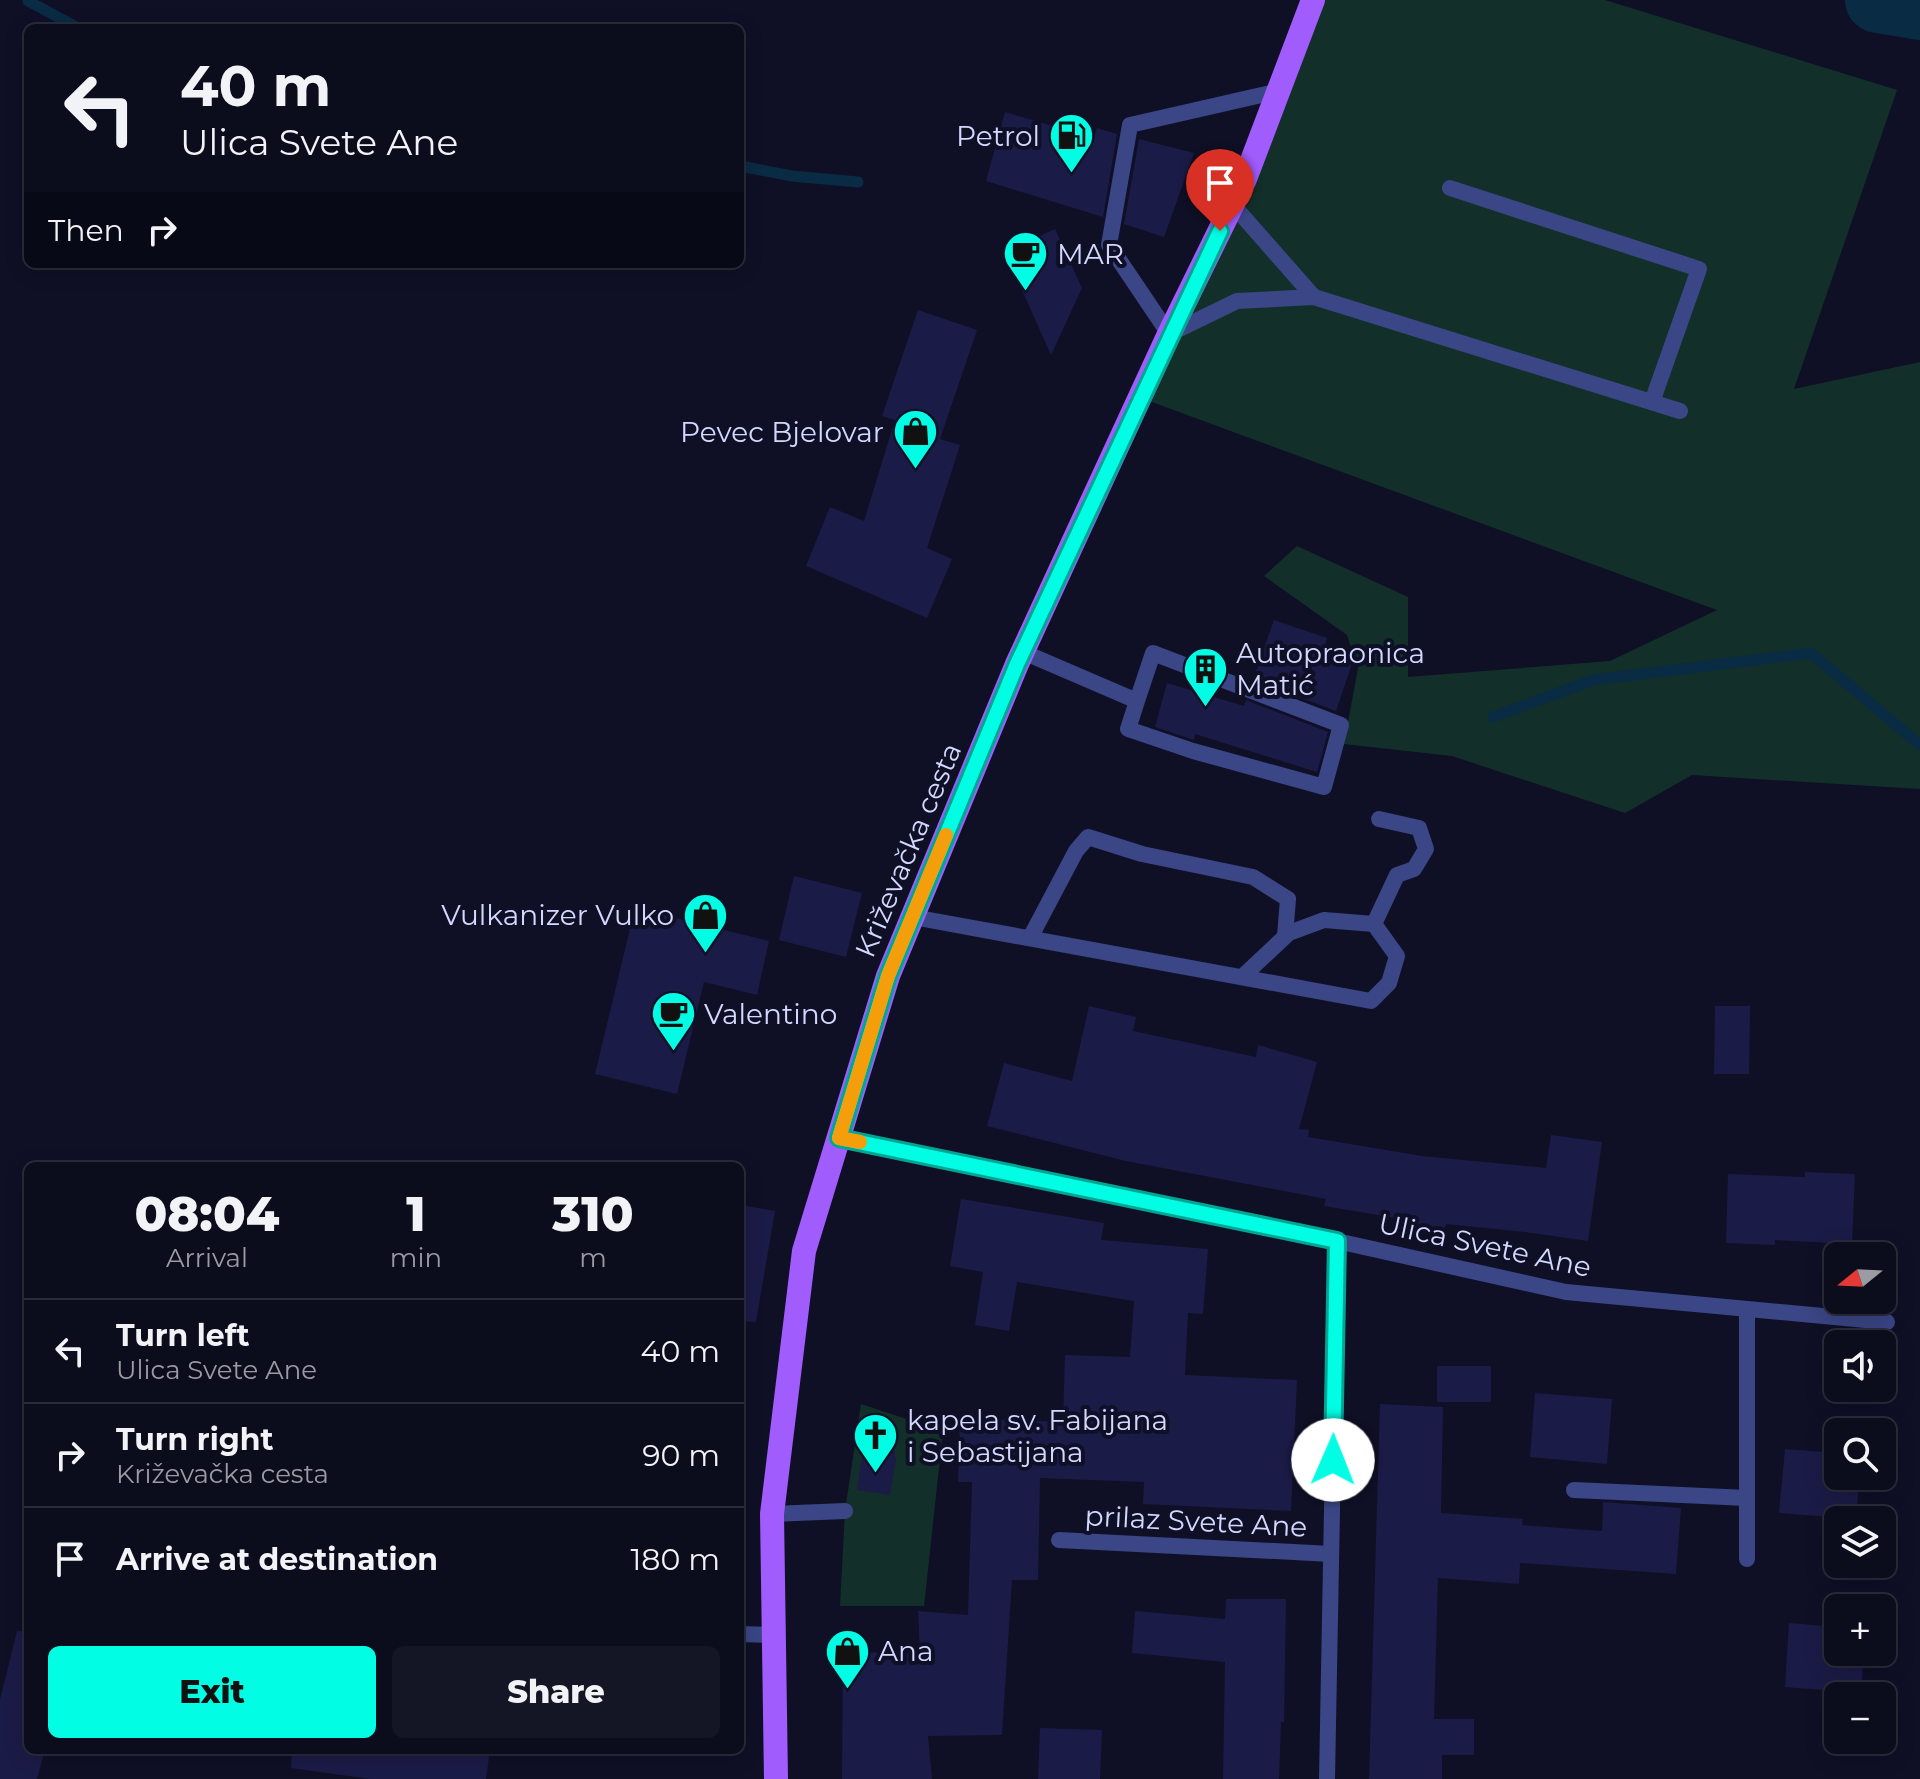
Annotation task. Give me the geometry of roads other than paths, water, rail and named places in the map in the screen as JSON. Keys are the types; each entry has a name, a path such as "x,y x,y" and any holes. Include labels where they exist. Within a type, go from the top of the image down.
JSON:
{"main road":[{"name":"Križevačka cesta","path":"776,1779 772,1514 804,1251 888,976 1023,652 1169,334 1233,205 1313,0"}],"street":[{"path":"1279,91 1130,125 1109,245 1169,334 1237,301 1314,297 1680,411"},
{"path":"1450,188 1699,269 1652,402"},
{"path":"1233,205 1314,297"},
{"path":"1023,652 1137,701"},
{"path":"1153,653 1341,725 1324,787 1128,729 1137,701 1153,653"},
{"path":"1374,924 1397,875 1414,869 1426,849 1419,828 1379,819"},
{"path":"1030,938 1076,851 1088,837 1142,854 1253,877 1288,899 1285,936"},
{"path":"913,917 1371,1001 1389,983 1397,956 1374,924 1324,920 1285,936 1242,977"},
{"name":"Ulica Svete Ane","path":"839,1138 1337,1241 1566,1292 1887,1322"},
{"name":"prilaz Svete Ane","path":"1327,1779 1337,1241"},
{"path":"1747,1309 1747,1559"},
{"path":"1574,1490 1747,1498"},
{"path":"772,1514 845,1511"},
{"name":"prilaz Svete Ane","path":"1059,1540 1331,1554"},
{"path":"744,1634 773,1635"}],"waterway":[{"path":"1878,0 1920,7"},
{"path":"28,1 71,24"},
{"path":"744,167 792,176 858,182"},
{"path":"1493,717 1593,680 1811,653 1920,745"}],"place":[{"name":"Petrol","path":"1071,175"},
{"name":"MAR","path":"1026,293"},
{"name":"Pevec Bjelovar","path":"915,471"},
{"name":"Autopraonica Matić","path":"1205,708"},
{"name":"Vulkanizer Vulko","path":"705,954"},
{"name":"Valentino","path":"673,1053"},
{"name":"kapela sv. Fabijana i Sebastijana","path":"876,1475"},
{"name":"Ana","path":"847,1690"}]}
